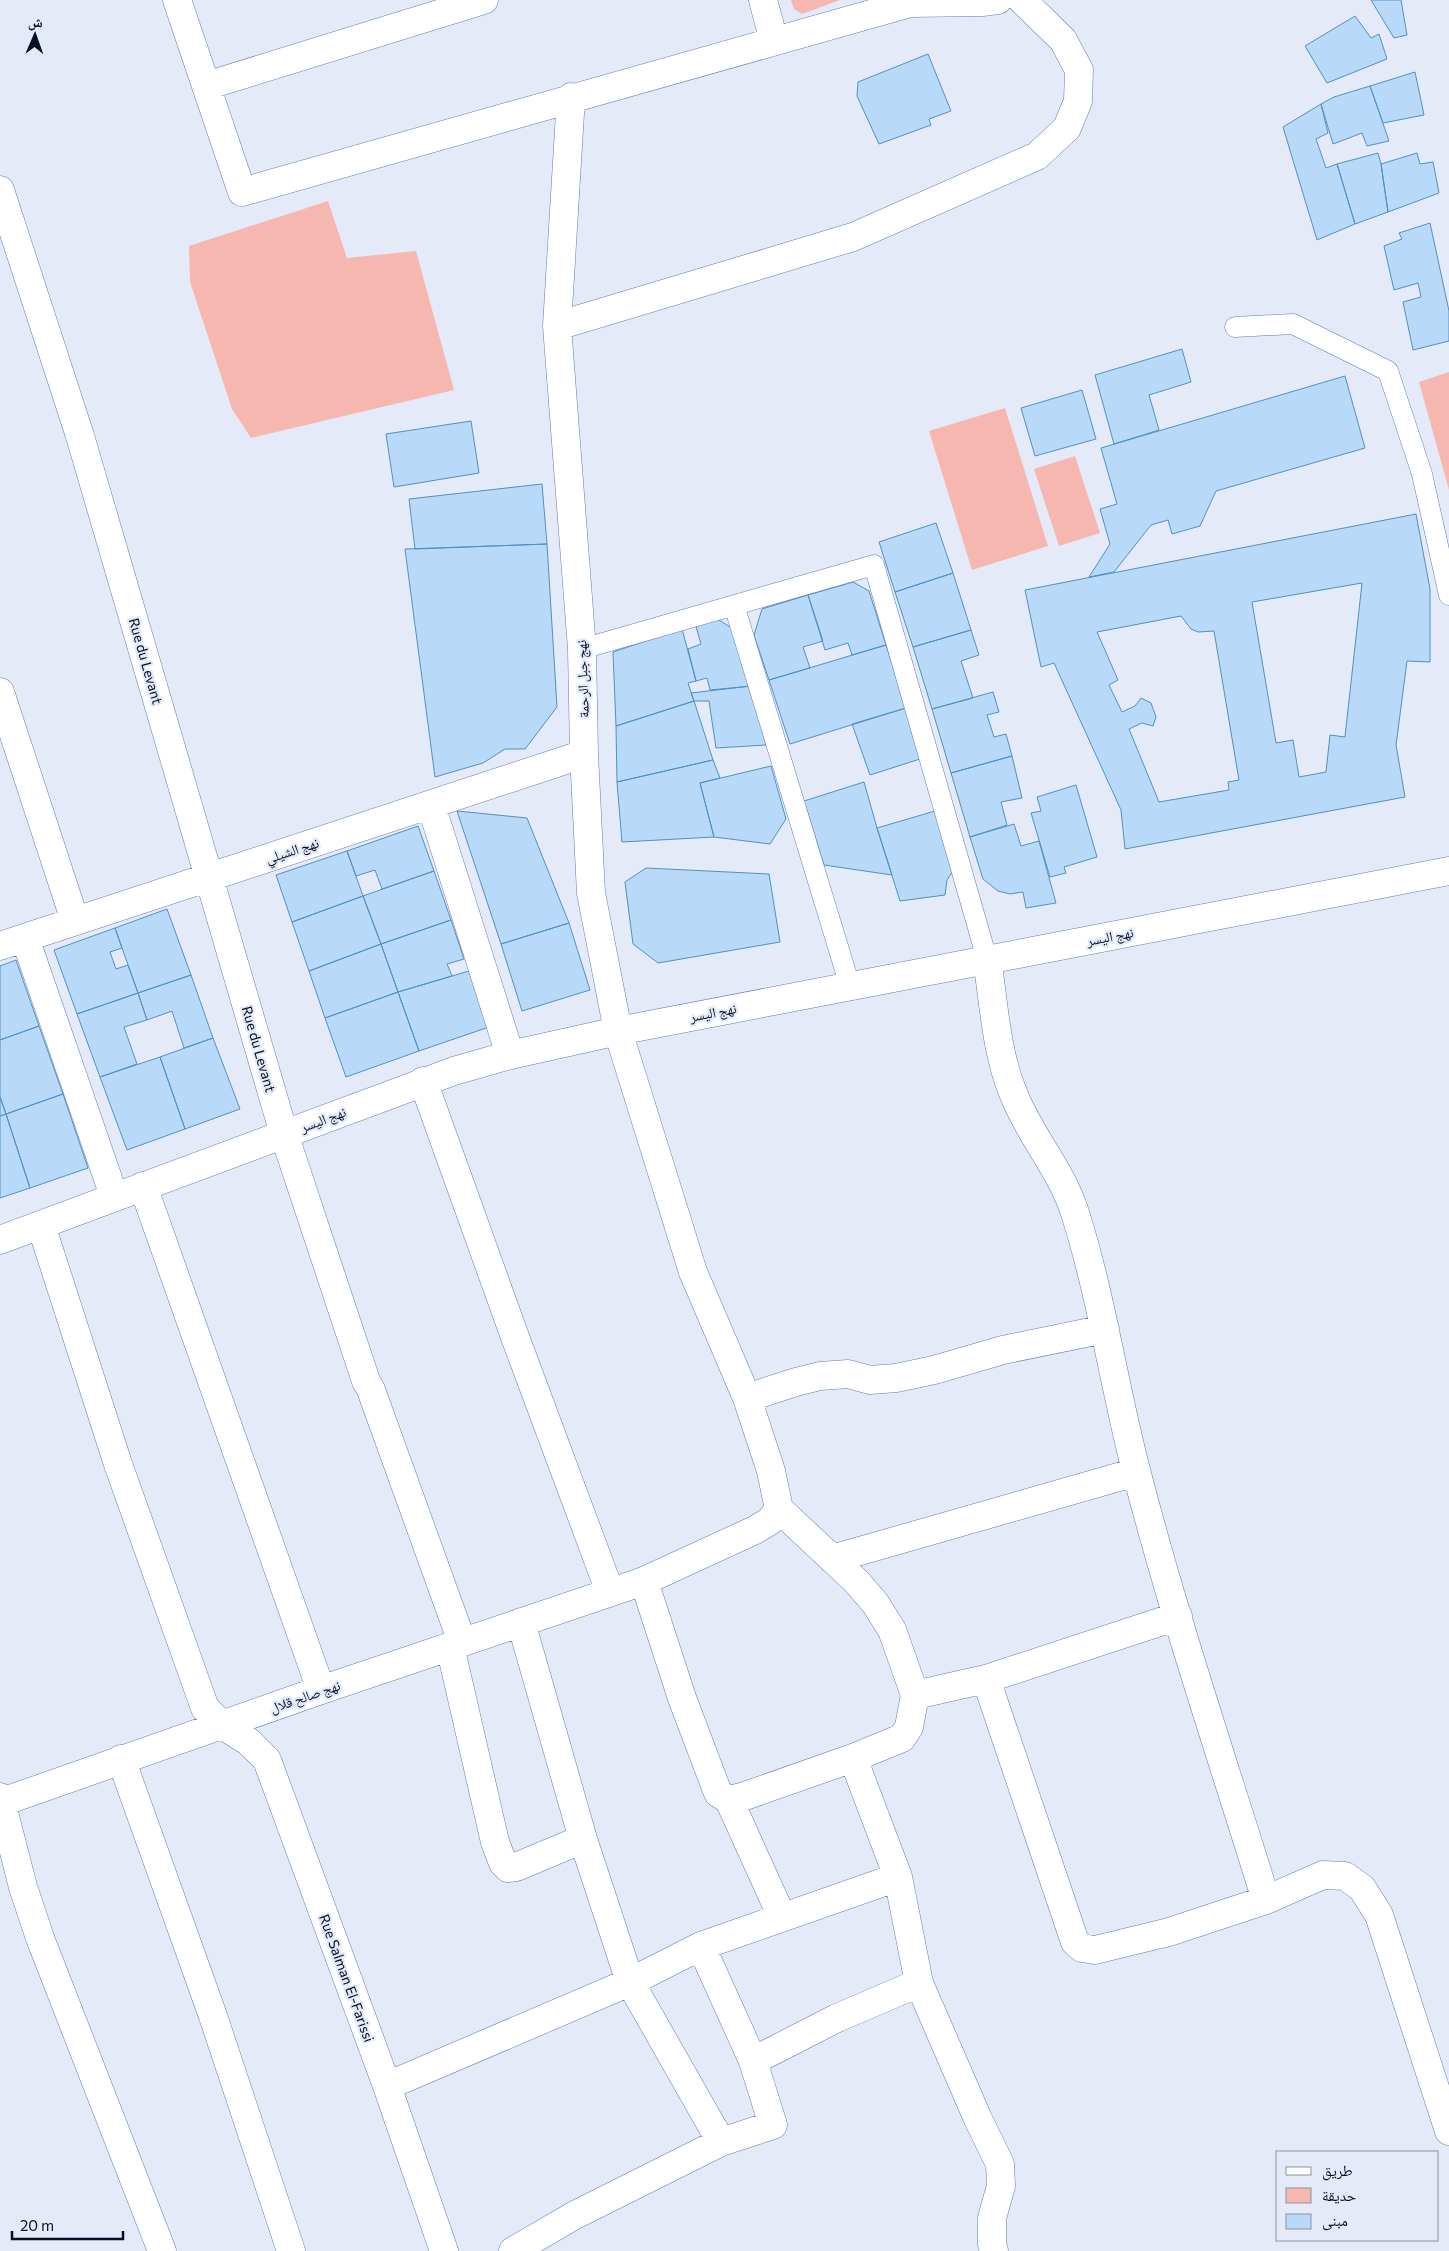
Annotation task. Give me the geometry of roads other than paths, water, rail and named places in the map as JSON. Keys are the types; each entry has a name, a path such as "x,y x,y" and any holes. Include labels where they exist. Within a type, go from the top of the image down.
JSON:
{"street":[{"path":"177,0 242,192 909,2 982,2 998,0"},
{"path":"206,86 484,0"},
{"path":"763,0 774,41"},
{"path":"557,326 853,237 1037,156 1068,128 1078,101 1078,70 1063,40 1022,0"},
{"name":"نهج جبل الرحمة","path":"571,97 557,326 582,649 584,754 591,892 618,1031 693,1272 747,1398 770,1471 779,1509"},
{"name":"Rue du Levant","path":"0,190 80,436 284,1134 456,1644 495,1842 503,1863 508,1868 516,1867 583,1839"},
{"path":"0,692 75,921"},
{"name":"نهج الشيلي","path":"12,942 584,754"},
{"path":"431,805 510,1055"},
{"name":"نهج اليسر","path":"0,1240 423,1081 510,1055 618,1031 1449,872"},
{"path":"12,942 114,1196"},
{"path":"987,960 1001,1051 1014,1095 1075,1212 1105,1329 1136,1472 1178,1616 1266,1900"},
{"path":"423,1081 515,1337 610,1592"},
{"path":"143,1186 320,1690"},
{"name":"Rue Salman El-Farissi","path":"41,1225 118,1464 205,1708 222,1725 249,1742 267,1760 387,2086 444,2251"},
{"path":"747,1398 820,1376 848,1374 870,1380 896,1378 1003,1350 1105,1329"},
{"path":"832,1560 1136,1472"},
{"path":"729,1800 852,1758 902,1738 909,1727 915,1695 892,1630 875,1603 856,1581 779,1509"},
{"name":"نهج صالح قلال","path":"1,1800 644,1581 770,1522 779,1509"},
{"path":"644,1581 682,1698 718,1793 729,1800 782,1917"},
{"path":"915,1695 986,1678 1178,1616"},
{"path":"521,1622 583,1839 630,1982 721,2142"},
{"path":"986,1678 1074,1942 1082,1948 1095,1950 1169,1932 1266,1900 1323,1875 1345,1876 1362,1888 1380,1915 1449,2131"},
{"path":"852,1758 898,1877 919,1983 978,2119 1000,2164 1001,2186 992,2218 994,2251"},
{"path":"121,1760 213,2016 291,2251"},
{"path":"1,1800 23,1887 40,1938 162,2251"},
{"path":"387,2086 630,1982 701,1946 898,1877"},
{"path":"513,2251 576,2215 721,2142 773,2124 753,2061 701,1946"},
{"path":"753,2061 837,2018 919,1983"}],"lane":[{"path":"1235,328 1293,324 1388,371 1422,474 1449,595"},
{"path":"582,649 874,565 987,960"},
{"path":"734,605 850,986"}]}
